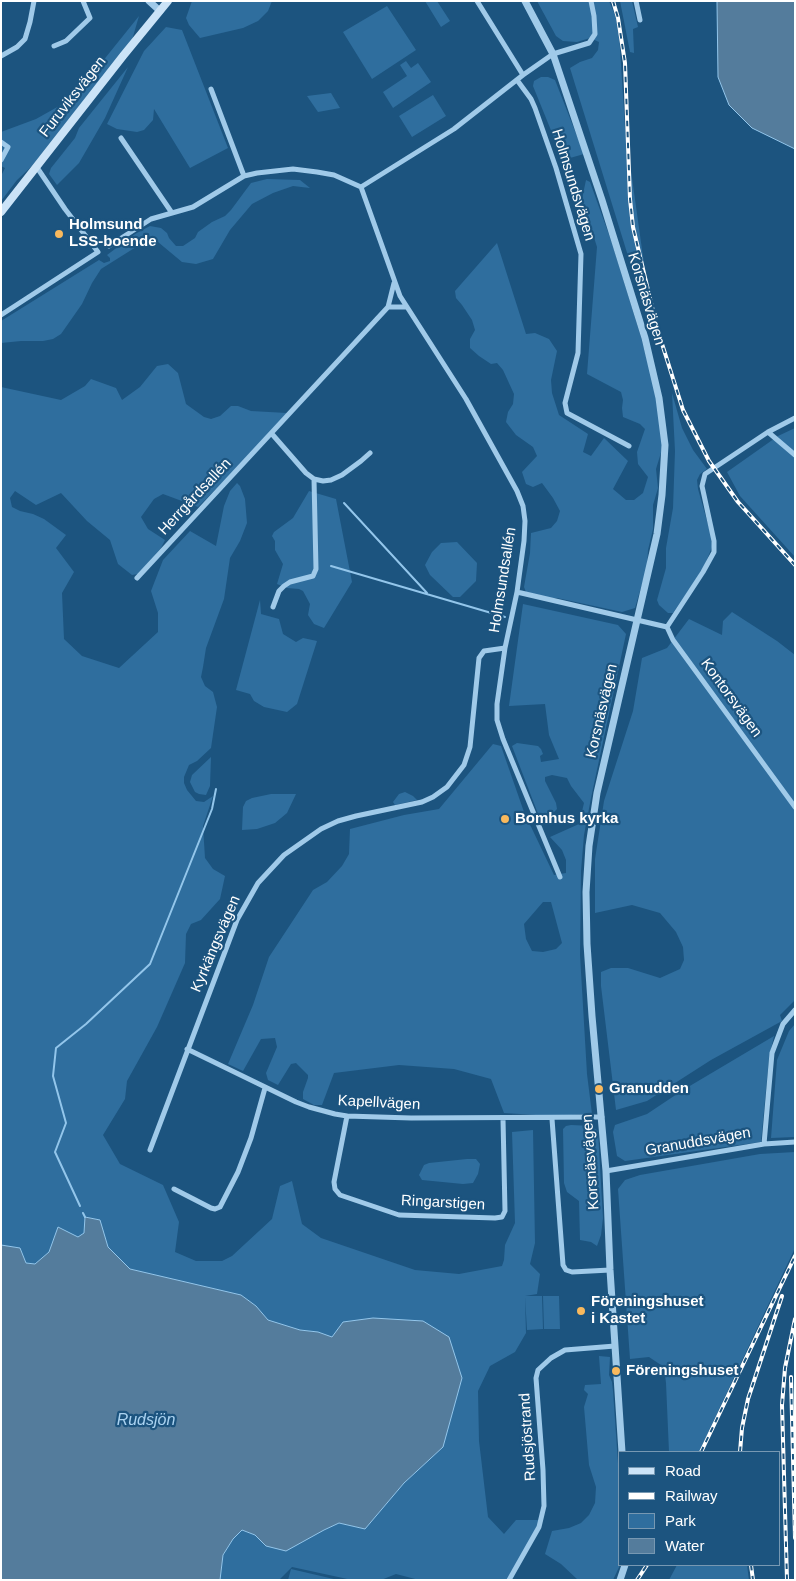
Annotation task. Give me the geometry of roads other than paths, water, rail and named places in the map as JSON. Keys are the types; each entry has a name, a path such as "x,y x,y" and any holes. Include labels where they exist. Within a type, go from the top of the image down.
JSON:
{"main road":[{"name":"Furuviksvägen","path":"1,212 117,63 168,1"}],"street":[{"path":"1,56 17,47 25,39 34,1"},
{"path":"54,46 66,41 90,18 83,1"},
{"path":"149,1 160,11"},
{"path":"477,1 523,75"},
{"name":"Korsnäsvägen","path":"525,1 553,54 602,200 645,338 659,398 664,445 662,495 651,561 597,793 592,819 586,892 587,944 594,1047 606,1170 610,1270 622,1451"},
{"path":"108,246 151,219 193,207 244,176 267,171 304,170 334,175 361,187 454,129 553,54 589,43 593,39 594,34 594,16 590,1"},
{"path":"636,1 640,20"},
{"name":"Holmsundsvägen","path":"517,80 536,108 581,254 578,353 565,403 567,413 628,446"},
{"path":"211,89 244,176"},
{"path":"122,138 172,213"},
{"path":"1,142 8,147 1,160"},
{"path":"1,315 98,252 64,209 36,166"},
{"name":"Holmsundsallén","path":"361,187 394,282 406,307 466,399 519,496 525,515 517,592 505,648 497,712 499,729 560,876"},
{"path":"394,282 388,307 406,307"},
{"name":"Herrgårdsallén","path":"137,578 388,307"},
{"path":"517,592 667,627 714,552 714,541 702,486 705,474 768,432 795,418"},
{"path":"768,432 795,455"},
{"path":"272,434 306,473 314,479 323,481 336,478 351,469 370,453"},
{"path":"274,607 279,591 284,586 290,582 313,576 316,569 314,479"},
{"name":"Kontorsvägen","path":"667,627 673,640 795,807"},
{"name":"Kyrkängsvägen","path":"150,1150 237,920 258,883 284,855 321,829 338,821 422,802 447,787 464,765 470,747 479,658 484,652 505,648"},
{"path":"764,1144 772,1053 783,1024 795,1010"},
{"name":"Kapellvägen","path":"187,1049 265,1088 309,1107 347,1116 503,1119 602,1117"},
{"path":"174,1189 212,1208 218,1209 220,1207 241,1164 251,1138 265,1088"},
{"name":"Ringarstigen","path":"347,1116 334,1186 340,1195 399,1215 495,1218 503,1216 505,1211 503,1119"},
{"path":"552,1119 563,1265 566,1270 572,1272 610,1270"},
{"name":"Granuddsvägen","path":"606,1170 764,1144 795,1142"},
{"name":"Rudsjöstrand","path":"509,1580 536,1534 544,1506 536,1378 538,1370 551,1358 565,1350 615,1346"},
{"path":"620,1580 625,1566"}],"water":[{"path":"717,1 795,1 795,149 752,128 729,105 718,77"},
{"name":"Rudsjön","path":"85,1217 100,1220 108,1247 130,1269 241,1295 256,1306 268,1320 332,1337 343,1322 373,1318 423,1321 449,1337 462,1378 443,1447 404,1483 365,1529 339,1523 286,1551 266,1546 255,1535 242,1530 233,1539 223,1555 220,1580 1,1580 1,1245 20,1248 26,1263 35,1264 49,1252 58,1227 78,1237 84,1233"}],"waterway":[{"path":"344,503 427,593"},
{"path":"331,566 505,617"},
{"path":"80,1206 55,1152 66,1123 53,1076 56,1048 86,1024 150,964 212,809 216,789"},
{"path":"83,1213 85,1217"}],"railway":[{"path":"613,1 618,18 625,63 630,199 633,227 657,328 683,410 709,461 738,502 795,565"},
{"path":"701,1451 795,1256"},
{"path":"740,1451 742,1428 748,1399 782,1296"},
{"path":"787,1580 782,1405 785,1368 795,1319"},
{"path":"791,1377 795,1538"},
{"path":"637,1580 646,1566"},
{"path":"751,1566 753,1580"}],"place":[{"name":"Holmsund LSS-boende","path":"59,234"},
{"name":"Bomhus kyrka","path":"505,819"},
{"name":"Granudden","path":"599,1089"},
{"name":"Föreningshuset i Kastet","path":"581,1311"},
{"name":"Föreningshuset","path":"616,1371"}]}
